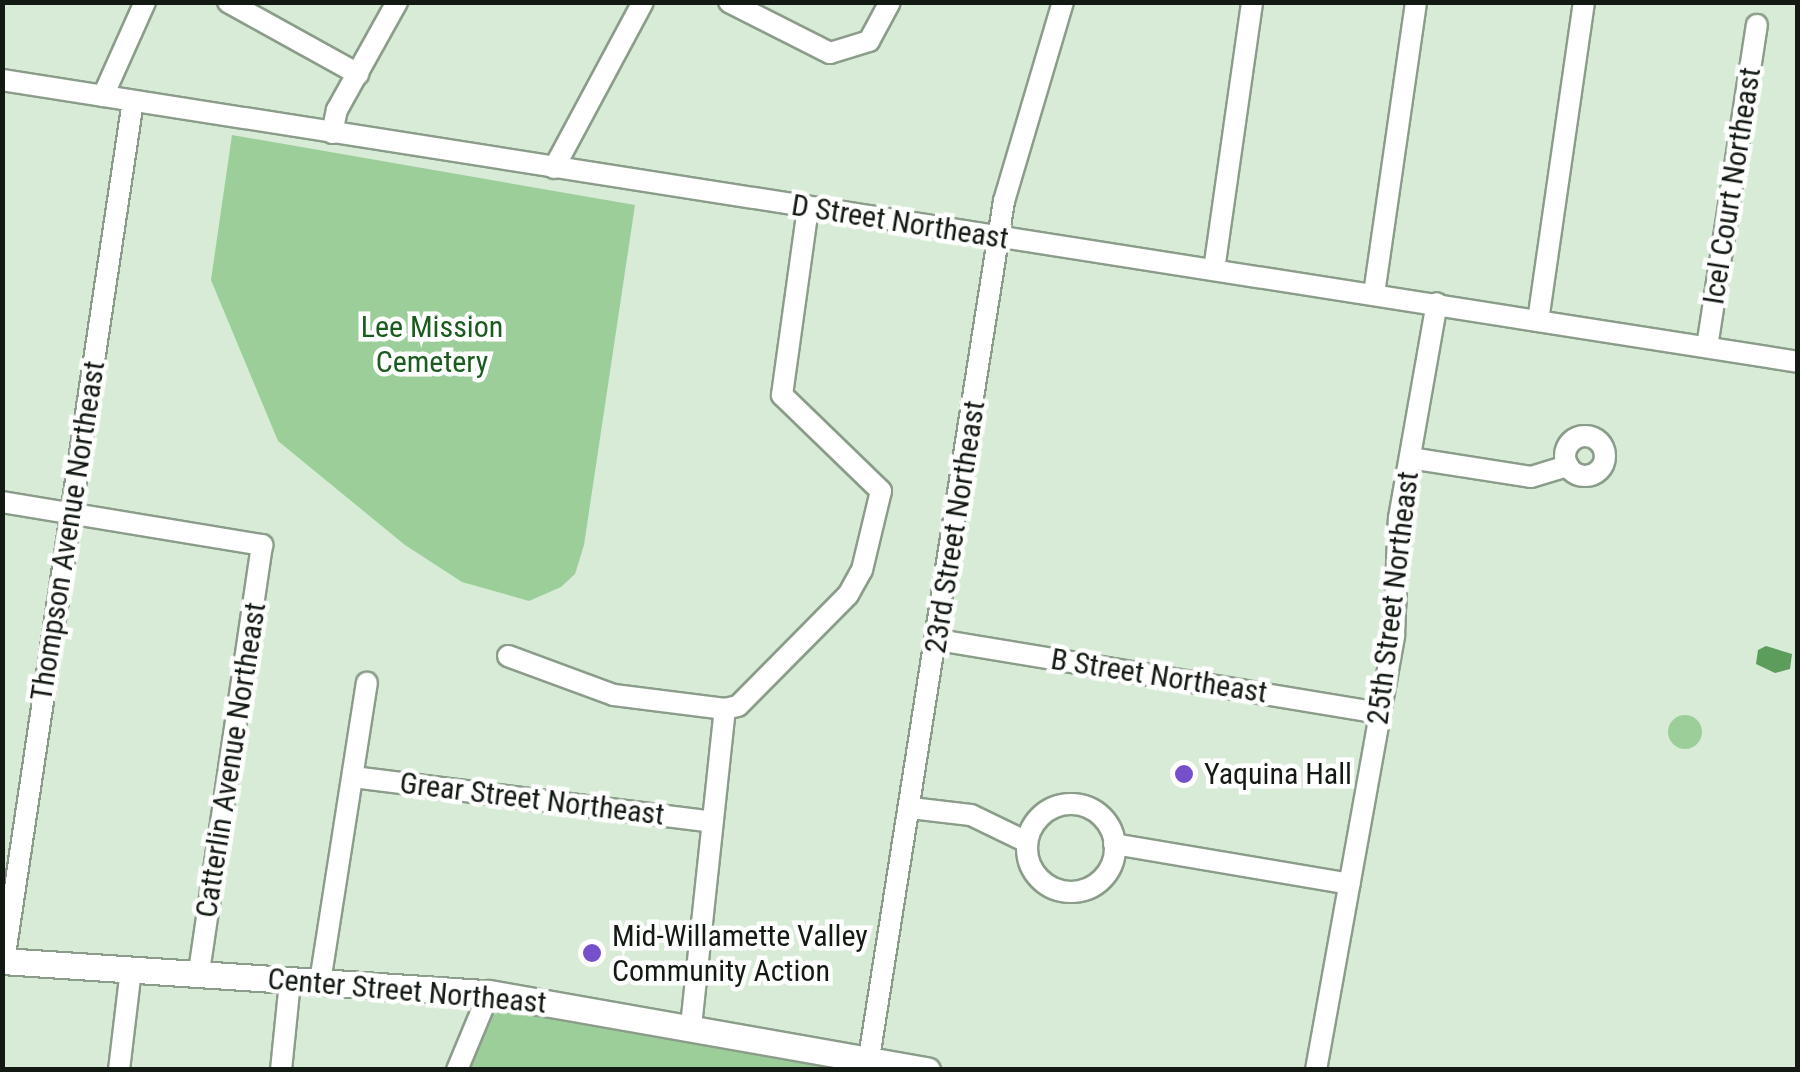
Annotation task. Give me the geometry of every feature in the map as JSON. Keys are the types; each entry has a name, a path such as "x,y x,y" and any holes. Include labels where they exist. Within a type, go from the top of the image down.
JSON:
{"main road":[{"name":"Center Street Northeast","path":"3,961 490,992 927,1070"}],"street":[{"path":"104,96 146,2"},
{"path":"228,2 358,74"},
{"path":"332,133 358,74 398,2"},
{"path":"554,168 643,2"},
{"path":"728,2 810,48 849,50 869,41 890,2"},
{"name":"23rd Street Northeast","path":"869,1058 938,640 998,238 1022,126 1063,2"},
{"path":"1214,270 1252,2"},
{"path":"1374,294 1416,2"},
{"path":"1538,321 1584,2"},
{"name":"Icel Court Northeast","path":"1707,347 1757,25"},
{"name":"D Street Northeast","path":"2,80 1798,362"},
{"name":"Thompson Avenue Northeast","path":"3,961 133,100"},
{"path":"508,656 614,695 725,709 738,706 848,594 862,570 880,498 859,465 782,395 808,208"},
{"name":"25th Street Northeast","path":"1316,1070 1381,713 1410,458 1437,304"},
{"path":"1410,458 1531,477 1568,466"},
{"path":"2,502 71,513"},
{"name":"Catterlin Avenue Northeast","path":"71,513 262,544 198,974"},
{"name":"B Street Northeast","path":"938,640 1381,713"},
{"path":"320,982 367,683"},
{"path":"691,1026 725,709"},
{"name":"Grear Street Northeast","path":"353,776 712,822"},
{"path":"911,808 971,814 1027,842 1041,880 1075,892 1108,871 1114,844 1103,818 1078,805 1040,817 1027,842"},
{"path":"1114,844 1350,884"},
{"path":"119,1070 131,970"},
{"path":"280,1070 290,981"},
{"path":"457,1070 490,992"}],"green space":[{"name":"Lee Mission Cemetery","path":"232,135 635,205 584,545 575,574 561,587 529,601 462,582 405,545 278,441 211,280"},
{"path":"1685,715 1697,720 1702,732 1697,744 1685,749 1673,744 1668,732 1673,720"},
{"path":"489,993 863,1070 457,1070"}],"shaded area":[{"path":"1766,646 1792,654 1790,669 1775,673 1756,664 1758,650"}],"place":[{"name":"Yaquina Hall","path":"1184,774"},
{"name":"Mid-Willamette Valley Community Action","path":"592,953"}]}
